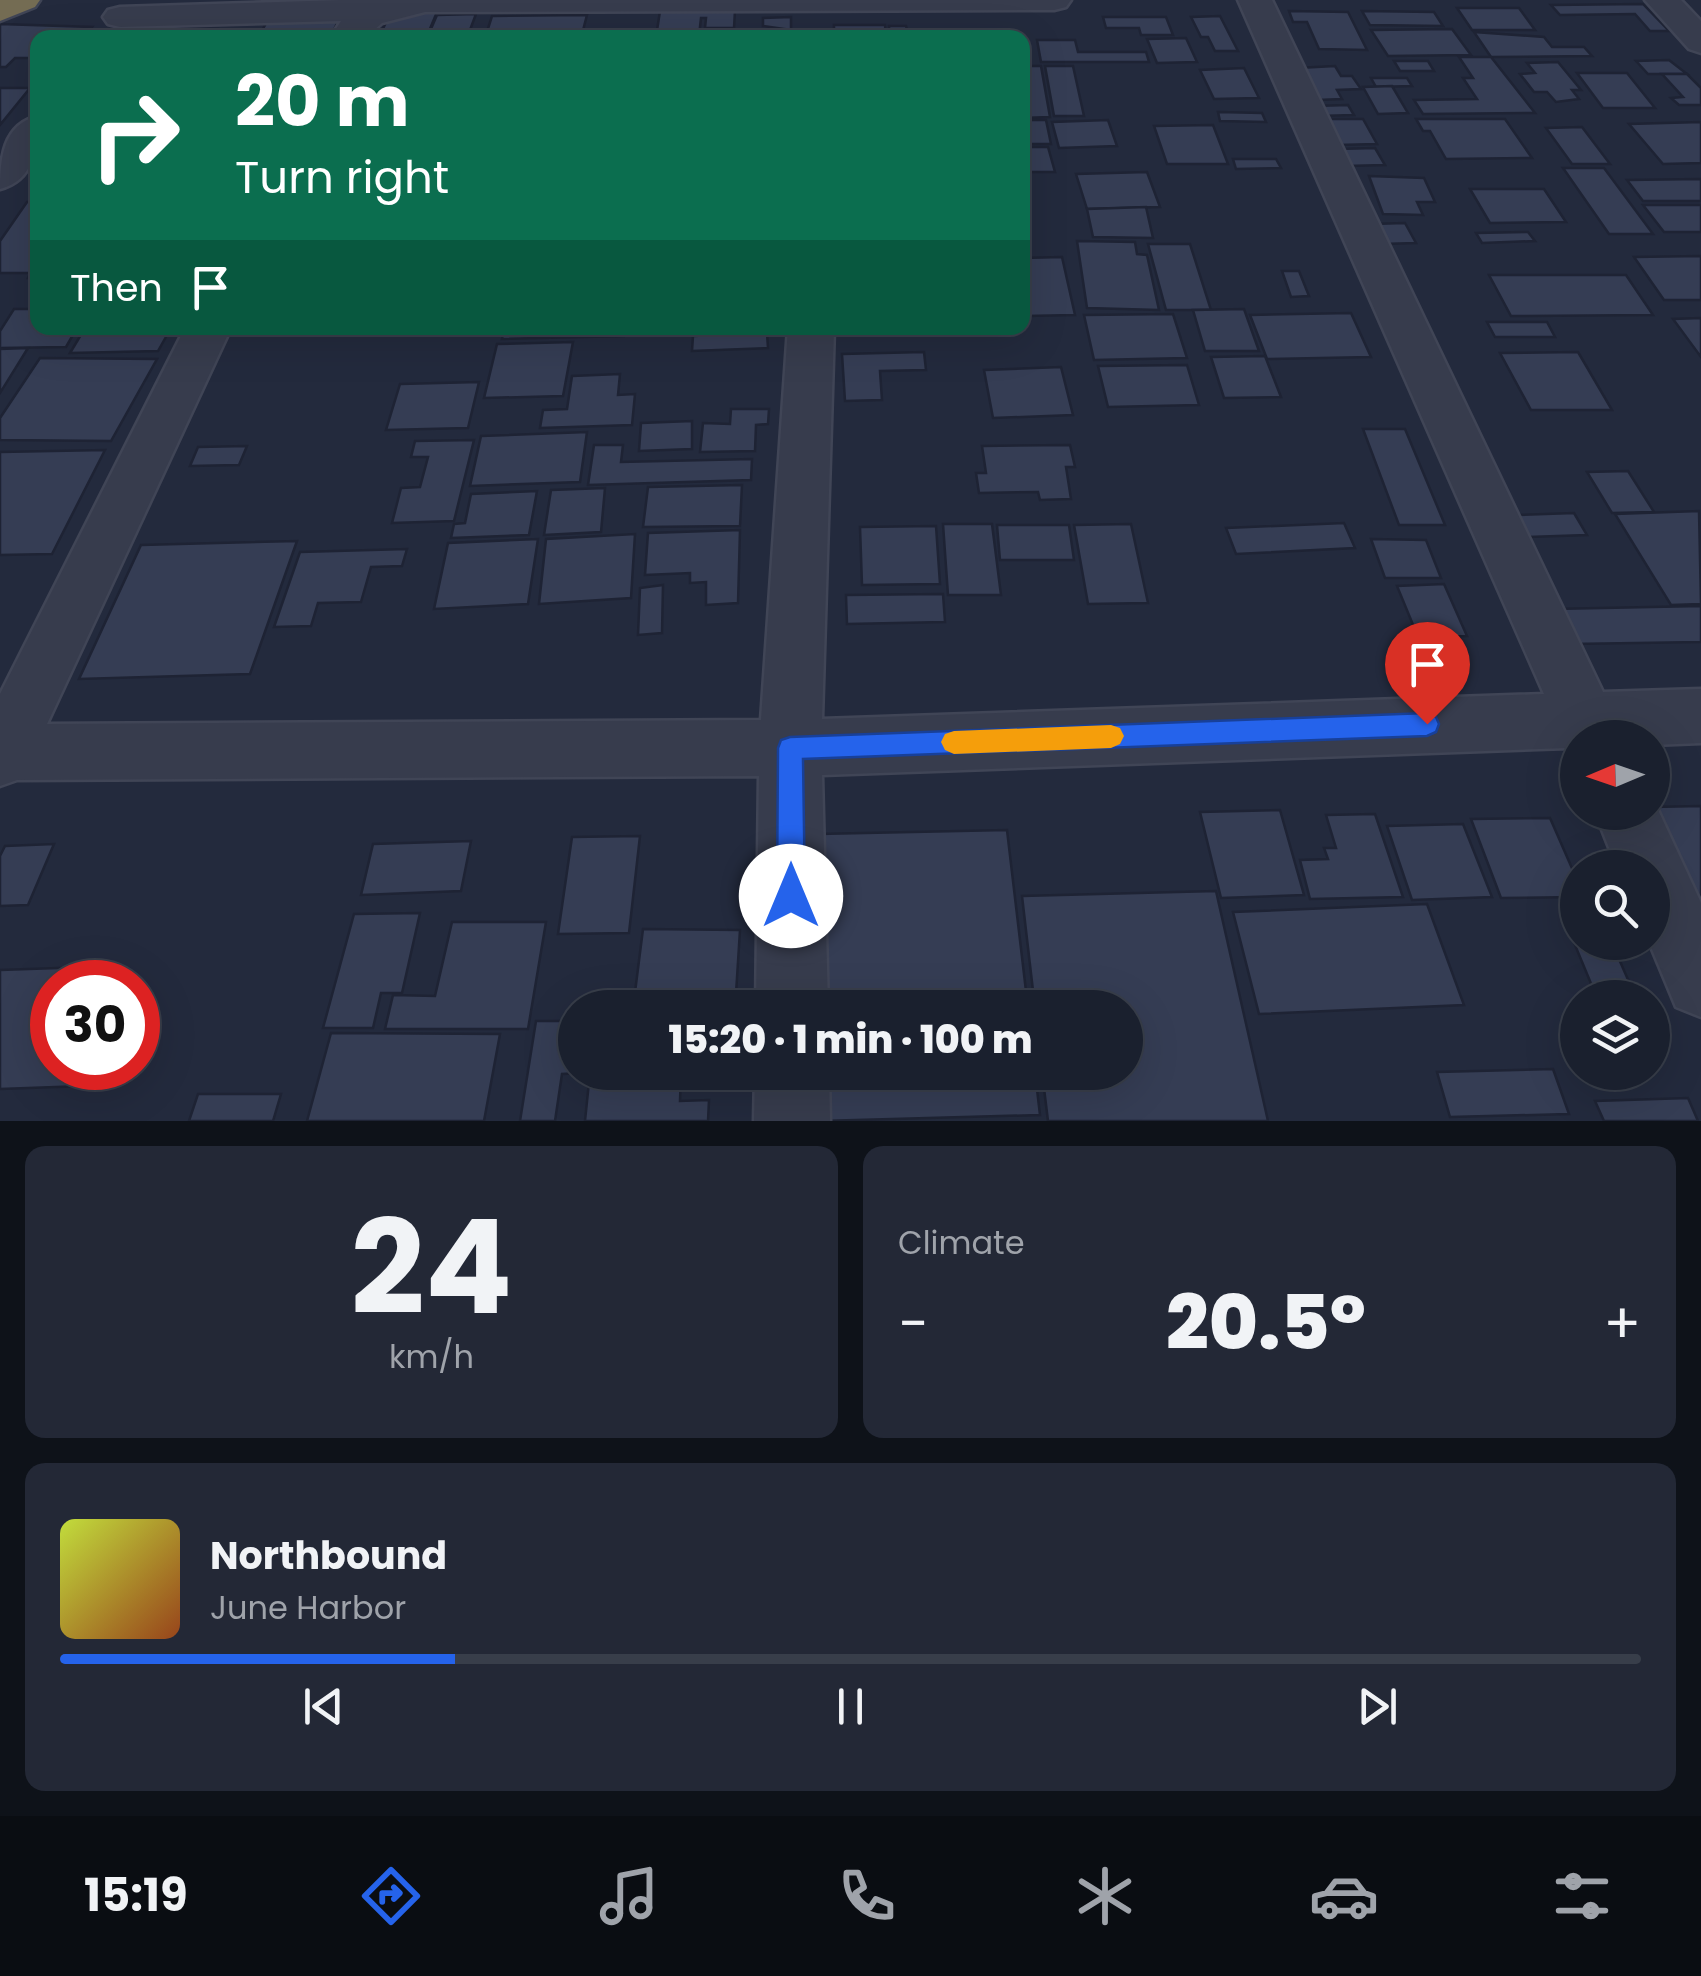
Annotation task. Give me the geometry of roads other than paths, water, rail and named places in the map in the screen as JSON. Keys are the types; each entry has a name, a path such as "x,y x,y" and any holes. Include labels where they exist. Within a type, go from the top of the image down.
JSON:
{"highway":[{"path":"0,12 23,0"}],"street":[{"path":"119,18 384,9 425,2 826,14 1054,0"},
{"path":"1254,0 1586,720"},
{"path":"1662,0 1701,42"},
{"path":"351,30 384,9"},
{"path":"0,177 30,138"},
{"path":"205,335 1,754 790,748 1560,729"},
{"path":"792,990 790,748 811,335"},
{"path":"1664,720 1701,716"},
{"path":"1670,911 1701,982"},
{"path":"792,1090 792,1121"}]}
